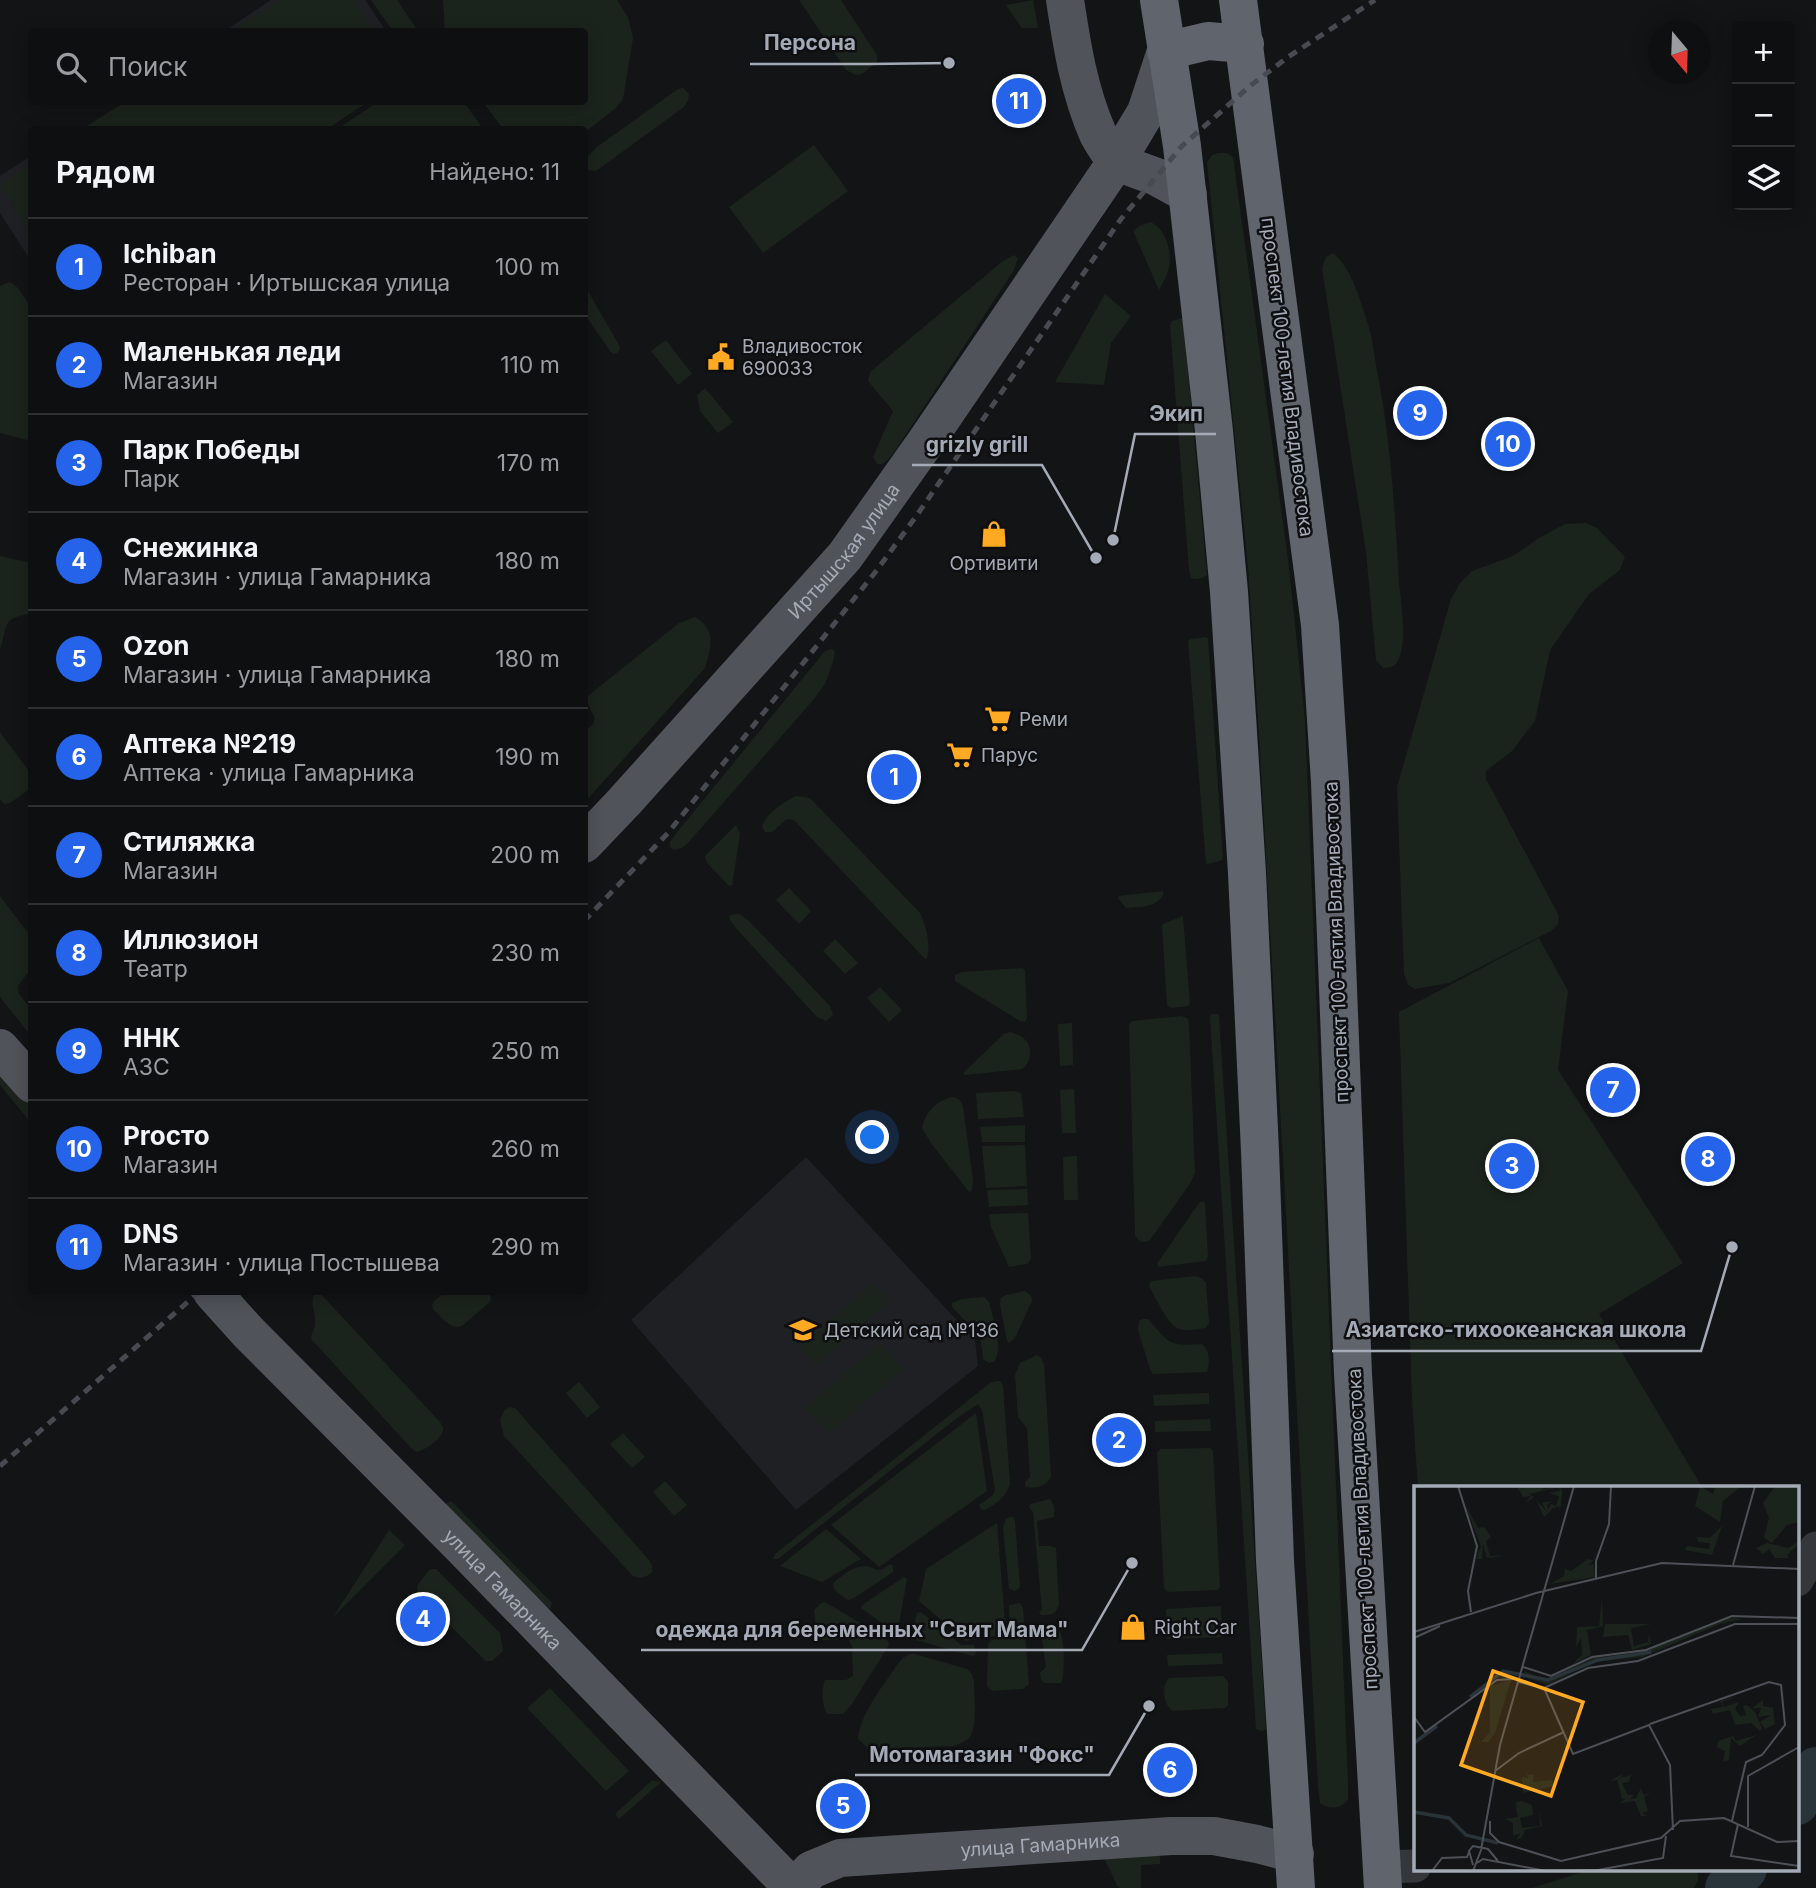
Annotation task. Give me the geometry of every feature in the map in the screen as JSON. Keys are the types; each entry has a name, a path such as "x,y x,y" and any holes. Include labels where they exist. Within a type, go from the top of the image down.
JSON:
{"highway":[{"path":"1159,0 1188,194 1214,431 1234,659 1261,1151 1275,1561 1295,1871"},
{"name":"проспект 100-летия Владивостока","path":"1238,0 1320,625 1330,796 1353,1374 1394,1874"},
{"path":"1166,51 1208,41 1245,44"}],"main road":[{"path":"1065,0 1074,60 1099,136 1116,162 1157,177 1188,194"},
{"name":"Иртышская улица","path":"588,840 839,563 925,443 1116,162 1146,112 1166,51"},
{"path":"0,1048 28,1080"},
{"name":"улица Гамарника","path":"215,1295 793,1888 811,1870 840,1858 1171,1836 1214,1836 1257,1844 1295,1871"}],"street":[{"path":"1798,1578 1816,1548"}],"shaded area":[{"path":"271,0 365,0 384,28 229,28"},
{"path":"280,0 353,0 372,28 237,28"},
{"path":"371,0 397,0 416,28 391,28"},
{"path":"443,0 617,0 628,17 633,38 623,99 616,108 588,130 588,126 501,126 485,105 588,105 588,28 445,28"},
{"path":"799,0 841,0 877,55 877,62 862,74 856,75 846,70"},
{"path":"1033,0 1038,28 1022,28 1006,5"},
{"path":"683,88 689,94 684,107 596,171 588,170 588,156 597,147"},
{"path":"120,105 363,105 332,126 87,126"},
{"path":"373,105 466,105 481,126 342,126"},
{"path":"814,145 848,191 763,253 729,207"},
{"path":"1227,153 1233,157 1288,559 1305,720 1348,1784 1348,1800 1335,1808 1320,1803 1318,1786 1248,567 1207,162 1212,155"},
{"path":"28,158 28,256 0,213 0,176"},
{"path":"28,165 28,228 0,186"},
{"path":"1151,222 1165,238 1170,260 1159,290 1133,231"},
{"path":"1333,253 1350,274 1368,324 1386,424 1403,635 1397,662 1387,668 1383,668 1376,660 1366,552 1322,268 1326,257"},
{"path":"1014,255 1018,258 1014,270 895,451 885,462 877,464 873,457 893,411 868,381 870,372 1003,261"},
{"path":"10,282 28,303 28,440 0,433 0,286"},
{"path":"588,291 619,345 617,353 610,351 588,319"},
{"path":"1105,294 1131,316 1111,343 1104,385 1055,382"},
{"path":"1183,318 1207,575 1197,579 1191,578 1189,570 1170,325 1172,321"},
{"path":"666,340 692,374 678,385 651,351"},
{"path":"705,388 733,422 718,433 700,411 697,395"},
{"path":"1586,523 1597,528 1625,557 1620,570 1589,594 1550,650 1535,721 1512,751 1486,771 1486,779 1559,916 1558,924 1551,931 1449,983 1415,989 1408,985 1404,973 1397,787 1451,599 1460,583 1472,571 1513,556 1565,524"},
{"path":"0,556 28,562 28,614 10,620 5,628 0,650"},
{"path":"695,617 707,628 710,646 705,668 588,799 588,728 595,719 588,696 679,623"},
{"path":"1206,637 1223,859 1206,864 1188,641"},
{"path":"832,649 835,652 833,662 825,684 814,699 688,843 674,850 670,847 674,836 825,651"},
{"path":"0,732 28,770 28,790 10,803 4,804 0,799"},
{"path":"796,796 810,798 920,913 928,937 926,960 794,820 787,819 772,832 765,832 762,827 772,812"},
{"path":"736,825 740,834 732,886 707,863 705,856"},
{"path":"789,888 811,911 799,924 776,900"},
{"path":"1163,891 1156,903 1147,906 1126,908 1118,898 1119,896"},
{"path":"0,896 28,933 28,973 18,986 19,994 28,1005 28,1032 0,997"},
{"path":"740,914 750,922 830,1006 833,1015 826,1021 817,1017 735,927 729,916"},
{"path":"1183,916 1190,1004 1171,1008 1167,1005 1162,926"},
{"path":"1539,938 1568,991 1558,1070 1683,1263 1599,1314 1701,1486 1418,1486 1412,1401 1399,1012"},
{"path":"835,939 858,963 845,974 823,951"},
{"path":"1025,970 1025,1022 955,981 955,975 962,972"},
{"path":"880,987 902,1010 889,1022 867,998"},
{"path":"1211,1014 1218,1014 1219,1017 1266,1728 1262,1731 1256,1729"},
{"path":"1182,1016 1188,1019 1189,1024 1195,1173 1150,1240 1143,1242 1135,1235 1129,1024 1133,1021"},
{"path":"1072,1023 1073,1065 1060,1066 1058,1024"},
{"path":"1010,1032 1024,1038 1029,1046 1030,1057 1025,1067 965,1075 963,1073 1004,1034"},
{"path":"0,1066 28,1099 28,1119 0,1085"},
{"path":"1074,1089 1076,1133 1062,1133 1060,1090"},
{"path":"976,1093 1021,1093 1024,1117 978,1119"},
{"path":"954,1097 960,1100 963,1107 973,1180 972,1190 969,1192 922,1128 933,1107"},
{"path":"1025,1125 1025,1142 982,1142 980,1127"},
{"path":"1025,1145 1027,1186 986,1188 982,1146"},
{"path":"1077,1156 1078,1200 1064,1200 1063,1157"},
{"name":"Детский сад №136","path":"806,1157 975,1340 978,1366 796,1510 631,1320"},
{"path":"1027,1189 1028,1205 989,1207 987,1190"},
{"path":"1204,1201 1208,1256 1206,1261 1158,1267 1157,1263 1199,1203"},
{"path":"1028,1213 1031,1259 1027,1264 1009,1267 991,1227 989,1214"},
{"path":"1195,1276 1206,1283 1209,1323 1206,1328 1180,1329 1169,1321 1149,1286 1151,1281"},
{"path":"873,1283 889,1301 816,1365 800,1347"},
{"path":"1025,1291 1032,1301 1015,1338 1009,1343 1001,1298"},
{"path":"322,1295 440,1422 442,1432 433,1443 417,1452 413,1450 312,1340 315,1323 313,1297"},
{"path":"441,1295 490,1295 491,1298 490,1302 462,1326 457,1327 446,1322 433,1309 434,1301"},
{"path":"984,1297 989,1302 998,1339 995,1361 989,1363 983,1359 980,1336 952,1307 952,1303 961,1299"},
{"path":"1148,1319 1171,1342 1182,1345 1202,1344 1209,1357 1207,1372 1153,1374 1138,1330 1139,1321"},
{"path":"880,1343 903,1369 828,1434 805,1408"},
{"path":"1037,1355 1044,1364 1051,1476 1044,1485 1032,1488 1025,1486 1030,1477 1027,1428 1018,1417 1015,1375 1020,1363"},
{"path":"1000,1381 1003,1386 1010,1484 997,1503 985,1510 979,1505 993,1495 995,1490 982,1410 978,1404 778,1559 773,1559 775,1554 990,1383"},
{"path":"579,1382 600,1407 587,1418 566,1393"},
{"path":"1209,1393 1209,1404 1154,1406 1153,1395"},
{"path":"510,1407 515,1408 649,1560 652,1572 643,1577 633,1576 504,1436 500,1420 504,1411"},
{"path":"976,1413 987,1491 879,1567 831,1525"},
{"path":"1210,1419 1211,1431 1155,1432 1155,1421"},
{"path":"623,1433 645,1457 632,1468 610,1444"},
{"path":"1210,1448 1213,1451 1220,1587 1217,1590 1168,1592 1164,1588 1157,1453 1161,1449"},
{"path":"665,1481 687,1505 674,1516 653,1492"},
{"path":"1050,1499 1054,1506 1054,1517 1037,1521 1039,1546 1056,1548 1059,1605 1052,1614 1041,1615 1033,1512 1029,1507 1030,1504"},
{"path":"451,1501 552,1603 550,1609 546,1608 445,1504"},
{"path":"1010,1517 1015,1521 1020,1587 1015,1591 1009,1589 1003,1528 1006,1519"},
{"path":"997,1523 1006,1634 966,1641 919,1601 926,1569"},
{"path":"826,1529 861,1559 822,1582 780,1566"},
{"path":"389,1530 405,1545 333,1617"},
{"path":"890,1564 893,1566 893,1572 854,1598 848,1600 834,1589 833,1583 854,1569 865,1566 876,1570"},
{"path":"436,1569 500,1633 503,1651 492,1661 486,1661 418,1594 417,1586 429,1570"},
{"path":"904,1577 907,1579 896,1633 861,1608"},
{"path":"825,1602 887,1639 889,1645 843,1714 827,1714 823,1702 823,1688 825,1680 846,1680 853,1676 852,1646 848,1639 822,1640 817,1636 814,1610"},
{"path":"1020,1603 1023,1608 1029,1684 1023,1689 992,1691 987,1686 988,1644 992,1640 1009,1636 1009,1605"},
{"path":"1221,1606 1222,1637 1167,1639 1166,1609"},
{"path":"921,1612 961,1645 974,1645 976,1654 973,1656 916,1640 912,1633 917,1613"},
{"path":"1045,1628 1057,1629 1062,1636 1064,1658 1061,1683 1045,1683 1041,1680 1040,1673 1046,1667 1041,1632"},
{"path":"1222,1653 1223,1664 1168,1666 1167,1655"},
{"path":"909,1654 967,1669 972,1674 975,1719 972,1733 966,1741 954,1746 869,1749 858,1739 863,1720 873,1700 897,1665"},
{"path":"1223,1676 1228,1682 1228,1705 1225,1708 1173,1711 1165,1700 1164,1690 1169,1678"},
{"path":"550,1688 629,1771 606,1791 527,1708"},
{"path":"651,1781 661,1782 619,1819 615,1814"},
{"path":"1156,1850 1160,1856 1160,1864 1141,1865 1141,1888 1120,1888 1117,1885 1104,1854"},
{"path":"1589,1870 1698,1870 1698,1880 1694,1888 1532,1888"}],"waterway":[{"path":"1798,1801 1816,1769"},
{"path":"1727,1888 1744,1870"}],"railway":[{"path":"588,917 668,833 877,570 1121,219 1182,146 1250,86 1288,57 1375,0"},
{"path":"0,1466 196,1295"}],"place":[{"name":"Персона","path":"949,63"},
{"name":"DNS","path":"1019,101"},
{"name":"Владивосток 690033","path":"721,357"},
{"name":"ННК","path":"1420,413"},
{"name":"Proсто","path":"1508,444"},
{"name":"Ортивити","path":"994,534"},
{"name":"Экип","path":"1113,540"},
{"name":"grizly grill","path":"1096,558"},
{"name":"Реми","path":"998,719"},
{"name":"Парус","path":"960,755"},
{"name":"Ichiban","path":"894,777"},
{"name":"Стиляжка","path":"1613,1090"},
{"name":"Иллюзион","path":"1708,1159"},
{"name":"Парк Победы","path":"1512,1166"},
{"name":"Азиатско-тихоокеанская школа","path":"1732,1247"},
{"name":"Детский сад №136","path":"803,1330"},
{"name":"Маленькая леди","path":"1119,1440"},
{"name":"одежда для беременных \"Свит Мама\"","path":"1132,1563"},
{"name":"Снежинка","path":"423,1619"},
{"name":"Right Car","path":"1133,1627"},
{"name":"Мотомагазин \"Фокс\"","path":"1149,1706"},
{"name":"Аптека №219","path":"1170,1770"},
{"name":"Ozon","path":"843,1806"}]}
